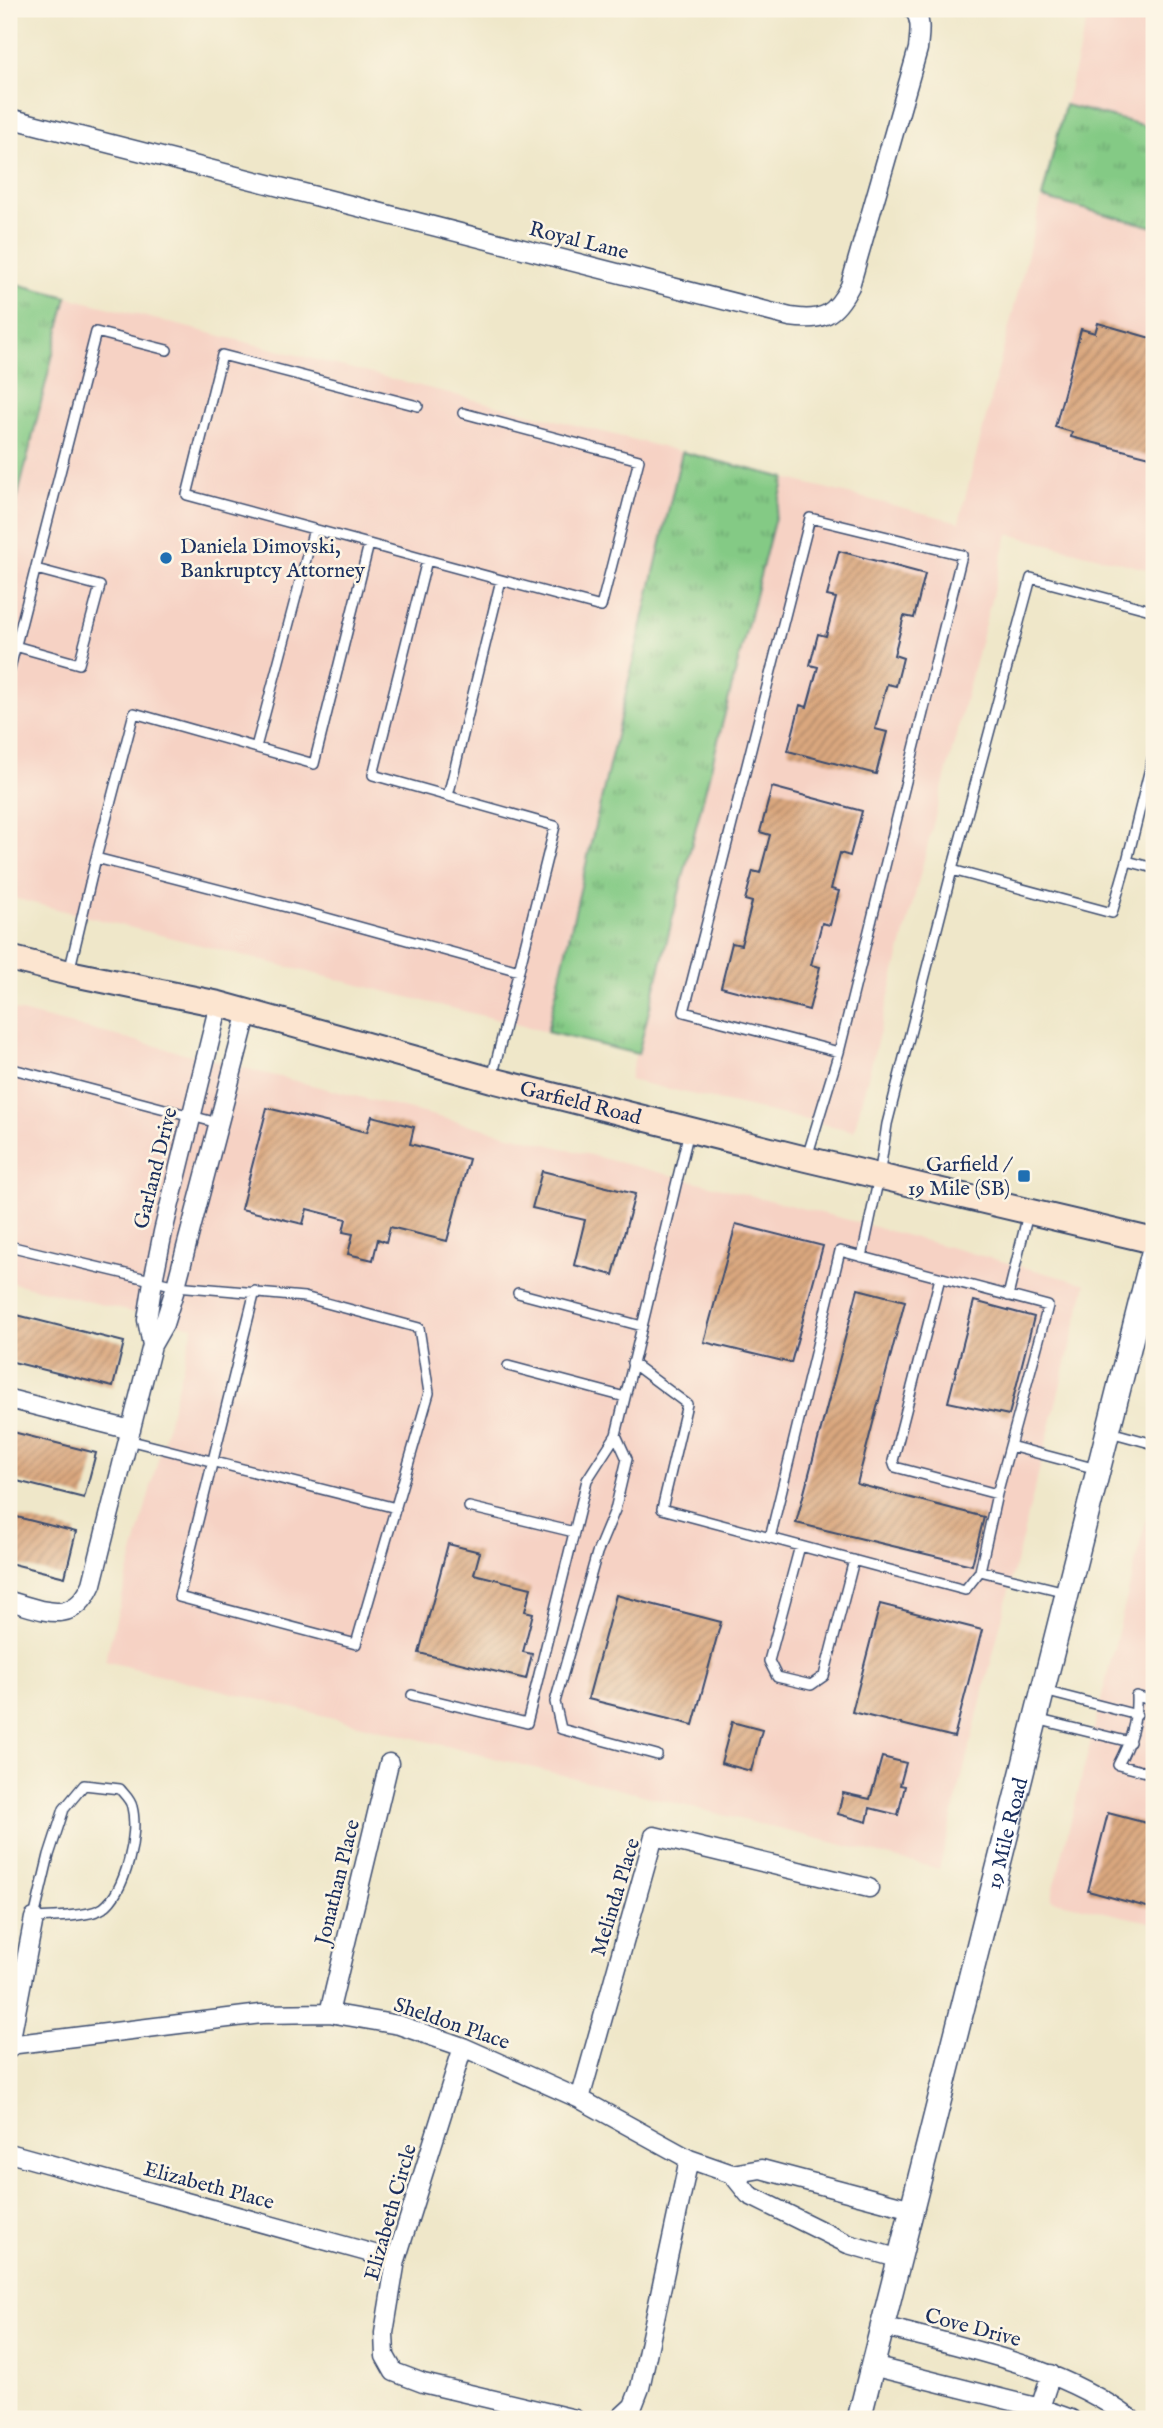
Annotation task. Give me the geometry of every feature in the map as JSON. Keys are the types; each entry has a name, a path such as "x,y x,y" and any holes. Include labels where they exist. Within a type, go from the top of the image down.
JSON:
{"main road":[{"name":"Garfield Road","path":"9,958 248,1011 492,1080 879,1177 1154,1241"}],"street":[{"name":"Royal Lane","path":"9,118 790,317 818,318 832,312 842,302 850,286 918,49 920,25 915,10"},
{"name":"Garland Drive","path":"152,1345 147,1320 153,1281 219,1004"},
{"name":"Garland Drive","path":"9,1601 62,1612 76,1608 86,1597 92,1584 152,1345 164,1324 176,1286 248,1011"},
{"name":"19 Mile Road","path":"859,2419 1154,1249"},
{"path":"9,1399 130,1435"},
{"name":"Jonathan Place","path":"329,2013 389,1763"},
{"name":"Melinda Place","path":"580,2099 654,1836 869,1888"},
{"path":"9,2046 34,1918"},
{"name":"Sheldon Place","path":"9,2046 261,2014 329,2013 399,2025 463,2047 580,2099 689,2159 732,2174 761,2169 912,2210"},
{"name":"Elizabeth Circle","path":"463,2047 396,2260 384,2333 385,2356 394,2372 423,2383 575,2419"},
{"name":"Elizabeth Place","path":"9,2153 396,2260"},
{"path":"619,2419 633,2406 640,2388 689,2159"},
{"name":"Sheldon Place","path":"732,2174 749,2195 848,2244 900,2259"},
{"name":"Cove Drive","path":"882,2326 1051,2374 1116,2408 1131,2419"},
{"path":"872,2366 1040,2408 1071,2419"},
{"path":"1040,2408 1051,2374"}],"lane":[{"path":"9,672 96,332 167,350"},
{"path":"418,405 222,355 187,495 601,607 639,460 463,413"},
{"path":"806,1159 839,1052 962,555 810,518 684,1012 839,1052"},
{"path":"256,747 314,529"},
{"path":"69,973 134,713 314,764 369,544"},
{"path":"426,559 373,775 555,826 492,1080"},
{"path":"15,646 79,664 100,586 36,569"},
{"path":"862,1257 887,1124 1031,578 1154,611"},
{"path":"448,796 501,580"},
{"path":"952,870 1112,913 1154,752"},
{"path":"96,858 519,971"},
{"path":"1127,861 1154,868"},
{"path":"9,1068 219,1123"},
{"path":"412,1695 527,1723 587,1480 616,1435 690,1130"},
{"path":"1008,1296 1028,1212"},
{"path":"9,1246 176,1286 255,1291 304,1297 419,1328 429,1393 356,1644 179,1597 255,1291"},
{"path":"632,1363 687,1404 662,1509 770,1538 800,1546 854,1560 965,1590 980,1571 997,1494 1048,1306 841,1251 770,1538"},
{"path":"940,1279 892,1461 895,1467 997,1494"},
{"path":"518,1293 642,1326"},
{"path":"508,1366 625,1397"},
{"path":"1109,1432 1154,1444"},
{"path":"130,1435 213,1462 396,1508"},
{"path":"616,1435 627,1459 615,1510 597,1553 555,1702 561,1730 657,1755"},
{"path":"1010,1446 1099,1469"},
{"path":"469,1507 574,1532"},
{"path":"800,1546 769,1661 776,1677 811,1685 824,1676 854,1560"},
{"path":"980,1571 1067,1592"},
{"path":"1042,1690 1137,1714"},
{"path":"1154,1701 1136,1696 1137,1714 1130,1742 1118,1765 1154,1774"},
{"path":"1035,1718 1130,1742"},
{"path":"84,1785 120,1789 132,1804 135,1829 121,1885 102,1909 71,1916 34,1918 49,1855 64,1809 84,1785"}],"shaded area":[{"path":"1090,9 1154,9 1154,128 1065,105"},
{"path":"1042,198 1154,227 1154,571 1008,534 854,1131 629,1080 785,478 959,522"},
{"path":"67,297 682,452 547,1032 9,897 9,532"},
{"path":"9,1009 841,1218 1086,1284 939,1869 105,1661 193,1327 9,1282"},
{"path":"1154,1488 1154,1923 1051,1900"}],"green space":[{"path":"1065,105 1154,128 1154,227 1042,198"},
{"path":"9,282 67,297 9,532"},
{"path":"682,452 785,478 638,1054 547,1032"}],"building":[{"path":"1098,323 1154,339 1154,458 1071,437 1072,432 1055,427 1081,329 1095,333"},
{"path":"839,551 925,574 914,618 904,616 894,655 903,658 896,686 887,684 875,729 887,732 876,774 788,751 800,705 807,707 818,667 810,665 818,634 826,636 836,598 827,596"},
{"path":"772,787 862,811 850,856 840,853 831,889 839,891 830,925 822,923 811,965 820,967 809,1010 721,987 732,943 741,945 752,902 745,900 753,871 760,873 770,835 760,832"},
{"path":"267,1108 367,1132 372,1116 414,1127 410,1144 469,1159 447,1241 390,1227 386,1242 378,1239 373,1260 348,1254 353,1234 343,1232 346,1219 307,1209 303,1224 241,1209"},
{"path":"542,1171 635,1194 613,1275 574,1265 585,1220 532,1208"},
{"path":"736,1224 823,1246 791,1363 704,1342"},
{"path":"858,1289 905,1301 857,1484 984,1517 972,1565 796,1523"},
{"path":"974,1301 1034,1317 1009,1415 948,1402"},
{"path":"9,1313 124,1342 113,1387 9,1361"},
{"path":"9,1431 96,1453 84,1498 9,1479"},
{"path":"9,1515 76,1532 65,1577 9,1563"},
{"path":"448,1544 480,1552 474,1574 531,1588 525,1611 533,1613 523,1652 532,1654 526,1679 419,1653"},
{"path":"616,1595 721,1622 693,1725 588,1699"},
{"path":"880,1604 982,1630 954,1737 852,1712"},
{"path":"732,1722 762,1730 751,1771 721,1763"},
{"path":"882,1757 906,1763 900,1785 905,1786 898,1815 870,1808 867,1822 838,1814 843,1793 870,1799"},
{"path":"1108,1813 1154,1825 1154,1909 1088,1891"}],"place":[{"name":"Daniela Dimovski, Bankruptcy Attorney","path":"166,558"},
{"name":"Garfield / 19 Mile (SB)","path":"1024,1176"}]}
